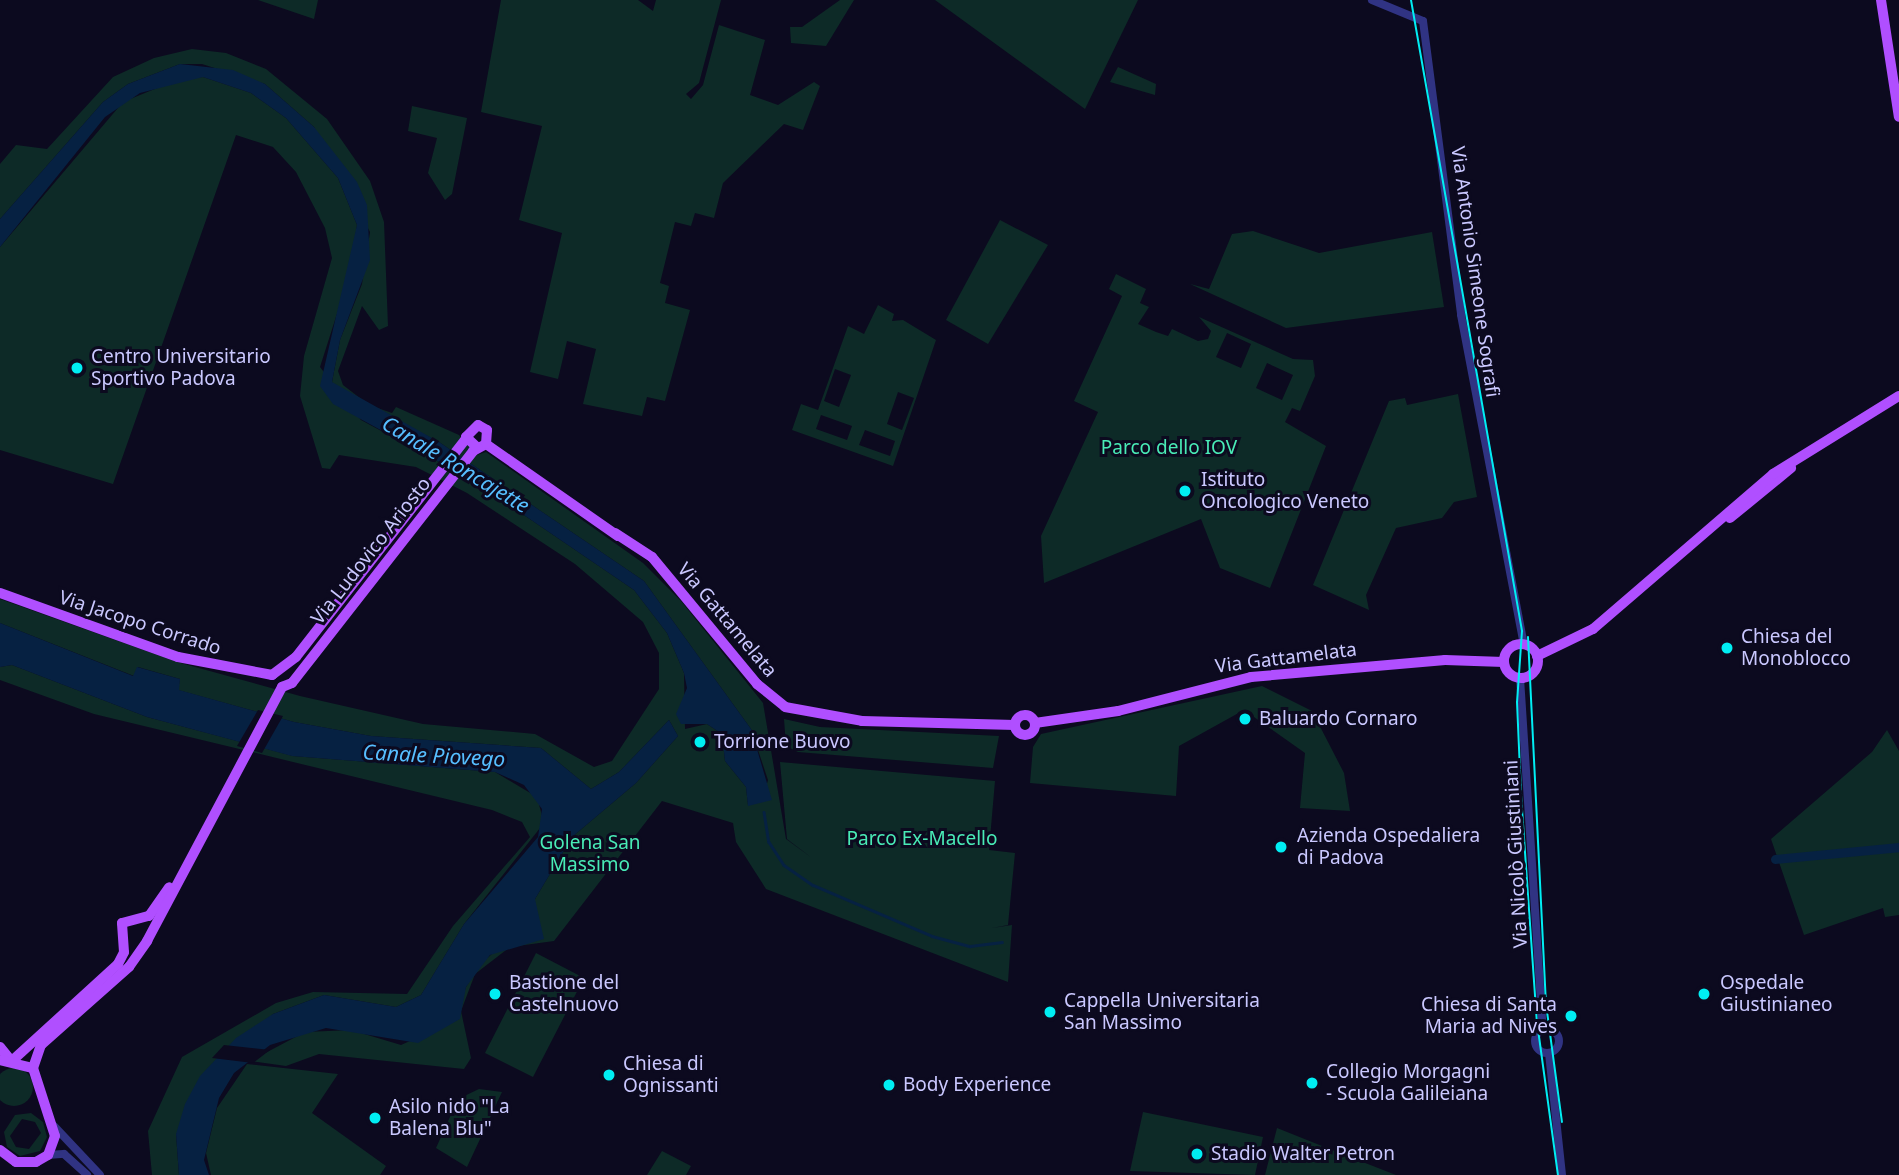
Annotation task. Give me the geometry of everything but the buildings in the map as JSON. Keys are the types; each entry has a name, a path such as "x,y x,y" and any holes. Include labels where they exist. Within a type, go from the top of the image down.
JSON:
{"main road":[{"path":"1881,0 1899,117"},
{"path":"1537,656 1593,629 1802,456 1899,396"},
{"name":"Via Ludovico Ariosto","path":"272,675 285,666 474,445"},
{"name":"Via Gattamelata","path":"474,445 615,533 660,567 760,688 795,712 862,721 1015,725 1024,714 1035,723 1118,711 1251,677 1445,660 1504,662"},
{"name":"Via Ludovico Ariosto","path":"282,687 293,677 445,478"},
{"name":"Via Jacopo Corrado","path":"0,593 178,657 272,675"},
{"path":"1524,645 1537,656 1533,673 1520,678 1504,662 1512,647 1524,645"},
{"path":"285,666 293,677"},
{"path":"2,1154 23,1164 48,1155 54,1126 40,1102 33,1068 41,1045 129,967 149,935 177,877 276,702 282,687 272,675"},
{"path":"8,1059 118,964 122,941 121,926 136,918 149,916 177,877"},
{"path":"136,918 149,935"},
{"path":"122,941 142,945"},
{"path":"0,1047 8,1059 33,1068"}],"street":[{"name":"Via Antonio Simeone Sografi","path":"1372,0 1423,21 1461,316 1524,645"},
{"name":"Via Nicolò Giustiniani","path":"1520,678 1543,1029"},
{"path":"1549,1053 1535,1043 1543,1029 1559,1037 1549,1053 1562,1175"},
{"path":"54,1126 100,1175"},
{"path":"48,1155 64,1154 87,1175"}],"green space":[{"path":"258,0 318,0 314,19"},
{"path":"501,0 638,0 653,11 656,0 721,0 699,83 686,94 691,99 703,85 719,25 765,40 750,95 778,105 814,82 820,86 803,130 784,124 723,183 714,218 695,213 691,226 675,222 660,283 669,286 665,303 690,310 665,401 647,397 642,416 583,404 596,349 567,341 558,379 530,372 562,233 519,220 542,126 481,112"},
{"path":"840,0 854,0 826,46 791,43 790,27 802,27"},
{"path":"935,0 1138,0 1085,109"},
{"path":"192,49 226,53 266,69 327,119 370,181 384,222 388,326 379,330 362,306 338,371 343,385 369,405 392,413 396,407 459,435 477,455 486,452 643,563 681,601 763,703 786,839 812,858 787,839 780,762 995,781 989,850 1015,853 1008,925 992,928 1012,925 1008,982 766,889 736,842 733,823 662,801 554,941 510,947 475,974 461,1011 471,1058 464,1069 319,1054 286,1066 250,1061 305,1032 351,1030 401,1045 459,1019 466,987 474,974 486,959 498,949 534,939 535,899 572,837 636,783 678,736 669,720 619,772 591,789 541,748 371,736 294,722 178,690 180,679 138,667 134,676 0,623 0,599 177,662 300,696 423,724 535,734 594,767 612,761 659,689 659,653 643,622 575,564 467,493 416,467 339,455 330,469 322,468 300,396 304,356 332,258 325,228 296,172 273,147 236,135 113,484 0,450 0,247 123,102 179,79 203,77 251,93 286,118 338,178 357,225 350,273 320,367 361,420 474,481 634,590 667,633 684,673 685,729 707,724 722,734 725,761 746,787 748,805 762,801 768,780 751,729 644,581 439,442 340,391 332,382 340,340 362,284 370,232 314,127 265,84 202,64 180,64 128,84 103,102 0,219 0,164 16,145 47,149 113,77 154,58"},
{"path":"1118,67 1156,84 1155,95 1110,82"},
{"path":"412,106 467,118 452,194 445,200 428,173 437,138 408,131"},
{"path":"1000,220 1048,245 988,344 946,320"},
{"path":"1253,231 1319,253 1432,232 1444,307 1286,328 1190,284 1209,289 1232,234"},
{"name":"Parco dello IOV","path":"1116,274 1146,289 1140,303 1149,307 1138,324 1156,332 1168,336 1172,329 1198,341 1208,339 1211,331 1199,317 1293,359 1313,360 1315,376 1300,411 1292,408 1285,422 1326,446 1270,588 1220,568 1201,519 1044,583 1041,536 1098,412 1074,401 1122,296 1109,289","holes":["1227,333 1251,344 1241,368 1216,357","1267,363 1293,375 1282,400 1256,388"]},
{"path":"878,305 894,314 892,321 903,320 936,340 893,466 792,430 801,404 818,410 848,326 864,334","holes":["835,369 851,375 839,407 824,401","898,392 914,398 902,430 887,424","821,415 852,426 847,440 816,429","865,430 895,441 890,456 859,445"]},
{"path":"1458,394 1477,497 1454,502 1442,518 1396,528 1366,595 1369,610 1313,585 1389,401 1405,398 1407,405"},
{"path":"12,665 147,717 293,756 495,772 537,797 544,823 464,924 421,995 396,1007 324,995 273,1014 176,1134 179,1175 152,1175 148,1131 182,1057 276,1003 313,992 407,994 453,926 530,837 522,822 492,810 94,714 0,680 0,667"},
{"path":"1262,686 1312,711 1344,773 1350,811 1300,808 1305,753 1244,710 1179,746 1176,796 1030,783 1033,747 1041,734"},
{"path":"784,719 820,727 999,736 993,768 798,752 786,746"},
{"path":"1887,730 1899,751 1899,915 1885,917 1883,908 1804,935 1771,839 1872,752"},
{"path":"536,953 584,978 533,1077 485,1053"},
{"path":"247,1064 338,1074 312,1113 386,1166 380,1175 211,1175 206,1153 217,1108"},
{"path":"14,1068 27,1074 33,1087 27,1100 14,1106 1,1100 -5,1087 1,1074"},
{"path":"479,1089 502,1092 467,1167 436,1148 458,1099"},
{"name":"Stadio Walter Petron","path":"1143,1112 1263,1137 1255,1175 1130,1171"},
{"path":"31,1113 43,1122 47,1137 40,1151 20,1156 7,1147 4,1132 15,1115","holes":["22,1119 35,1122 41,1133 29,1149 16,1147 10,1136"]},
{"path":"1277,1128 1332,1150 1396,1175 1265,1175"},
{"path":"662,1151 691,1166 686,1175 647,1175"}],"water":[{"name":"Canale Roncajette","path":"180,64 233,70 265,84 314,127 357,182 367,205 370,260 340,340 332,382 439,442 644,581 751,729 772,800 748,806 746,787 725,761 722,734 707,724 681,724 676,714 687,688 684,673 667,633 634,590 474,481 333,404 320,386 357,225 338,178 286,118 251,93 203,77 140,93 105,117 0,247 0,219 103,102 128,84"},
{"name":"Canale Piovego","path":"0,623 133,676 137,667 180,679 179,690 294,722 371,736 541,748 591,789 619,772 669,720 678,736 636,783 572,837 535,899 544,939 490,955 466,987 460,1019 418,1043 326,1028 270,1045 234,1073 219,1098 204,1160 209,1175 179,1175 176,1134 185,1104 200,1076 236,1038 273,1014 324,995 396,1007 421,995 464,924 538,837 542,809 524,785 495,772 292,756 147,717 12,665 0,667"}],"pier":[{"path":"258,710 283,716 262,753 237,746"},
{"path":"224,1045 270,1050 253,1063 212,1058"}],"waterway":[{"path":"764,812 769,842 784,865 813,885 932,936 970,946 1002,942"},
{"path":"1775,859 1899,847"}],"tram line":[{"path":"1411,0 1522,631 1517,702 1521,795 1537,1022 1558,1175"},
{"path":"1528,637 1546,1004 1562,1122"}],"place":[{"name":"Centro Universitario Sportivo Padova","path":"77,368"},
{"name":"Istituto Oncologico Veneto","path":"1185,491"},
{"name":"Chiesa del Monoblocco","path":"1727,648"},
{"name":"Baluardo Cornaro","path":"1245,719"},
{"name":"Torrione Buovo","path":"700,742"},
{"name":"Azienda Ospedaliera di Padova","path":"1281,847"},
{"name":"Bastione del Castelnuovo","path":"495,994"},
{"name":"Ospedale Giustinianeo","path":"1704,994"},
{"name":"Cappella Universitaria San Massimo","path":"1050,1012"},
{"name":"Chiesa di Santa Maria ad Nives","path":"1571,1016"},
{"name":"Chiesa di Ognissanti","path":"609,1075"},
{"name":"Collegio Morgagni - Scuola Galileiana","path":"1312,1083"},
{"name":"Body Experience","path":"889,1085"},
{"name":"Asilo nido \"La Balena Blu\"","path":"375,1118"},
{"name":"Stadio Walter Petron","path":"1197,1154"}],"park label":[{"name":"Parco Ex-Macello","path":"922,839"},
{"name":"Golena San Massimo","path":"590,854"}]}
